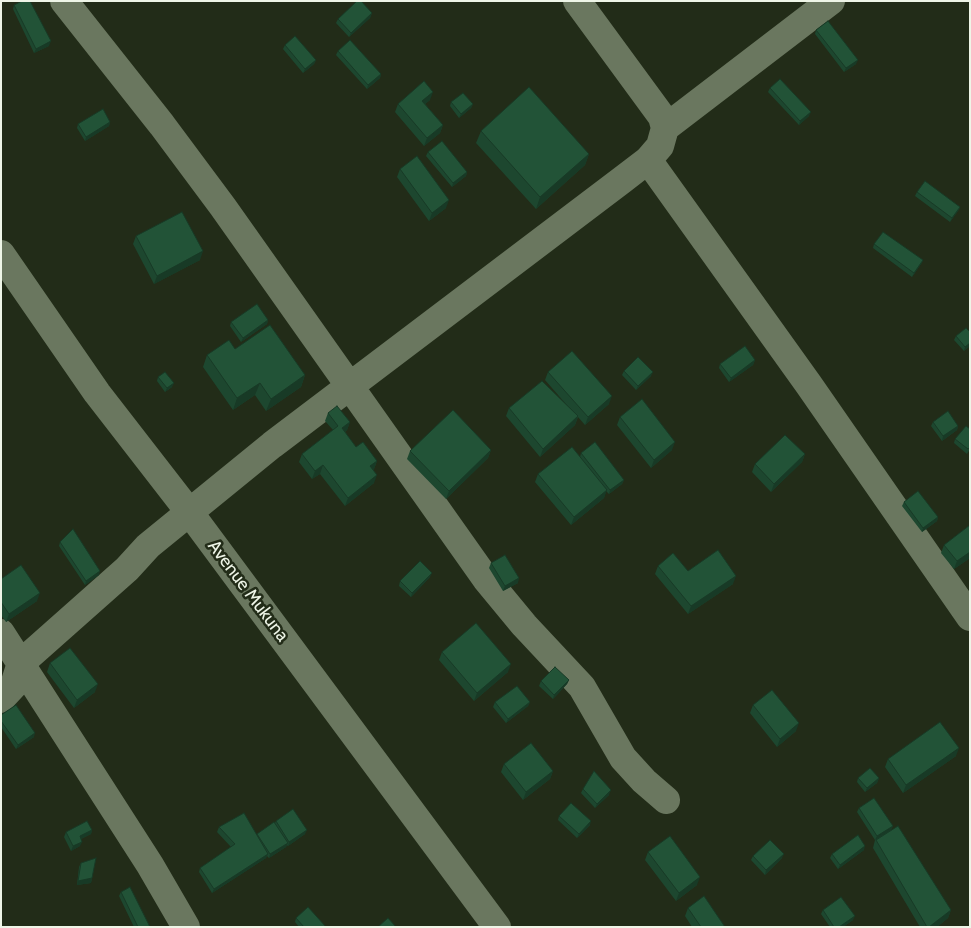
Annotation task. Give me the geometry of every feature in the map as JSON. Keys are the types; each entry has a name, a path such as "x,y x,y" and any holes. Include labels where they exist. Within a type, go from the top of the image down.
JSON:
{"street":[{"path":"64,1 162,125 350,386 486,580 524,625 582,687 623,758 644,781 666,800"},
{"path":"1,699 14,685 20,663 127,569 148,546 272,445 648,160 660,146 665,128 662,118 577,1"},
{"path":"665,128 831,1"},
{"path":"648,160 970,617"},
{"name":"Avenue Mukuna","path":"1,254 97,393 190,513 497,927"},
{"path":"1,633 150,865 186,927"}],"building":[{"path":"22,1 30,1 51,41 36,49 14,5"},
{"path":"357,1 361,1 372,13 351,33 338,19"},
{"path":"828,21 858,60 846,68 816,30"},
{"path":"295,36 316,60 305,69 285,45"},
{"path":"350,40 381,74 368,85 338,51"},
{"path":"780,79 811,112 800,121 770,88"},
{"path":"424,81 433,92 422,101 443,125 427,138 398,104"},
{"path":"529,87 589,154 540,197 481,131"},
{"path":"463,93 473,104 461,114 451,102"},
{"path":"103,109 110,122 86,137 78,124"},
{"path":"442,141 467,172 453,183 428,152"},
{"path":"417,156 449,200 432,213 400,169"},
{"path":"925,181 960,207 952,218 917,192"},
{"path":"182,212 203,251 157,276 136,236"},
{"path":"883,232 923,260 914,273 874,244"},
{"path":"257,304 268,320 243,338 231,322"},
{"path":"270,325 305,375 271,399 260,383 237,398 207,355 229,340 235,349"},
{"path":"966,328 970,332 970,343 965,347 956,336"},
{"path":"745,346 755,360 731,378 720,364"},
{"path":"572,351 612,396 588,417 548,372"},
{"path":"638,357 653,372 638,386 624,371"},
{"path":"165,372 174,383 167,388 158,377"},
{"path":"542,381 578,416 543,449 509,408"},
{"path":"642,399 675,442 654,460 620,417"},
{"path":"337,406 350,422 342,428 356,447 363,442 377,461 370,466 377,475 348,498 323,465 315,471 302,454 338,426 328,413"},
{"path":"453,410 491,450 449,491 410,451"},
{"path":"948,411 958,426 943,436 933,422"},
{"path":"966,426 970,429 970,447 968,449 955,439"},
{"path":"785,435 805,454 774,484 755,464"},
{"path":"595,442 624,480 610,490 581,453"},
{"path":"572,447 607,490 574,517 538,474"},
{"path":"918,491 938,517 923,528 904,502"},
{"path":"970,525 970,552 957,561 944,545"},
{"path":"73,529 100,571 86,581 60,542"},
{"path":"718,550 736,576 691,606 658,566 673,553 688,571"},
{"path":"505,555 519,578 505,586 491,563"},
{"path":"420,561 432,573 412,593 400,581"},
{"path":"21,565 40,593 9,614 1,602 1,579"},
{"path":"476,623 511,664 477,693 442,652"},
{"path":"70,648 98,684 77,700 50,663"},
{"path":"555,667 569,680 554,695 541,681"},
{"path":"517,686 530,702 508,719 495,702"},
{"path":"772,690 799,723 780,739 753,705"},
{"path":"16,705 35,733 18,745 1,721 1,715"},
{"path":"940,722 959,748 906,785 888,759"},
{"path":"531,743 553,771 526,792 504,764"},
{"path":"870,768 879,778 867,788 858,778"},
{"path":"594,771 611,790 597,804 583,789"},
{"path":"874,798 893,826 877,836 859,808"},
{"path":"571,803 591,821 579,834 559,816"},
{"path":"293,809 307,830 289,842 276,821"},
{"path":"244,813 268,854 214,889 200,868 235,844 219,827"},
{"path":"87,821 92,830 80,836 82,842 73,846 66,832"},
{"path":"274,822 288,843 270,854 257,834"},
{"path":"898,826 951,910 929,927 927,927 876,840"},
{"path":"858,835 865,846 840,865 832,854"},
{"path":"670,836 700,877 679,893 648,852"},
{"path":"770,840 784,854 766,870 753,856"},
{"path":"96,858 92,878 78,881 81,863"},
{"path":"130,887 150,927 138,927 121,892"},
{"path":"704,896 725,927 701,927 688,908"},
{"path":"841,897 855,916 839,927 834,927 823,910"},
{"path":"308,907 326,927 304,927 296,918"},
{"path":"388,918 396,927 378,927"}]}
